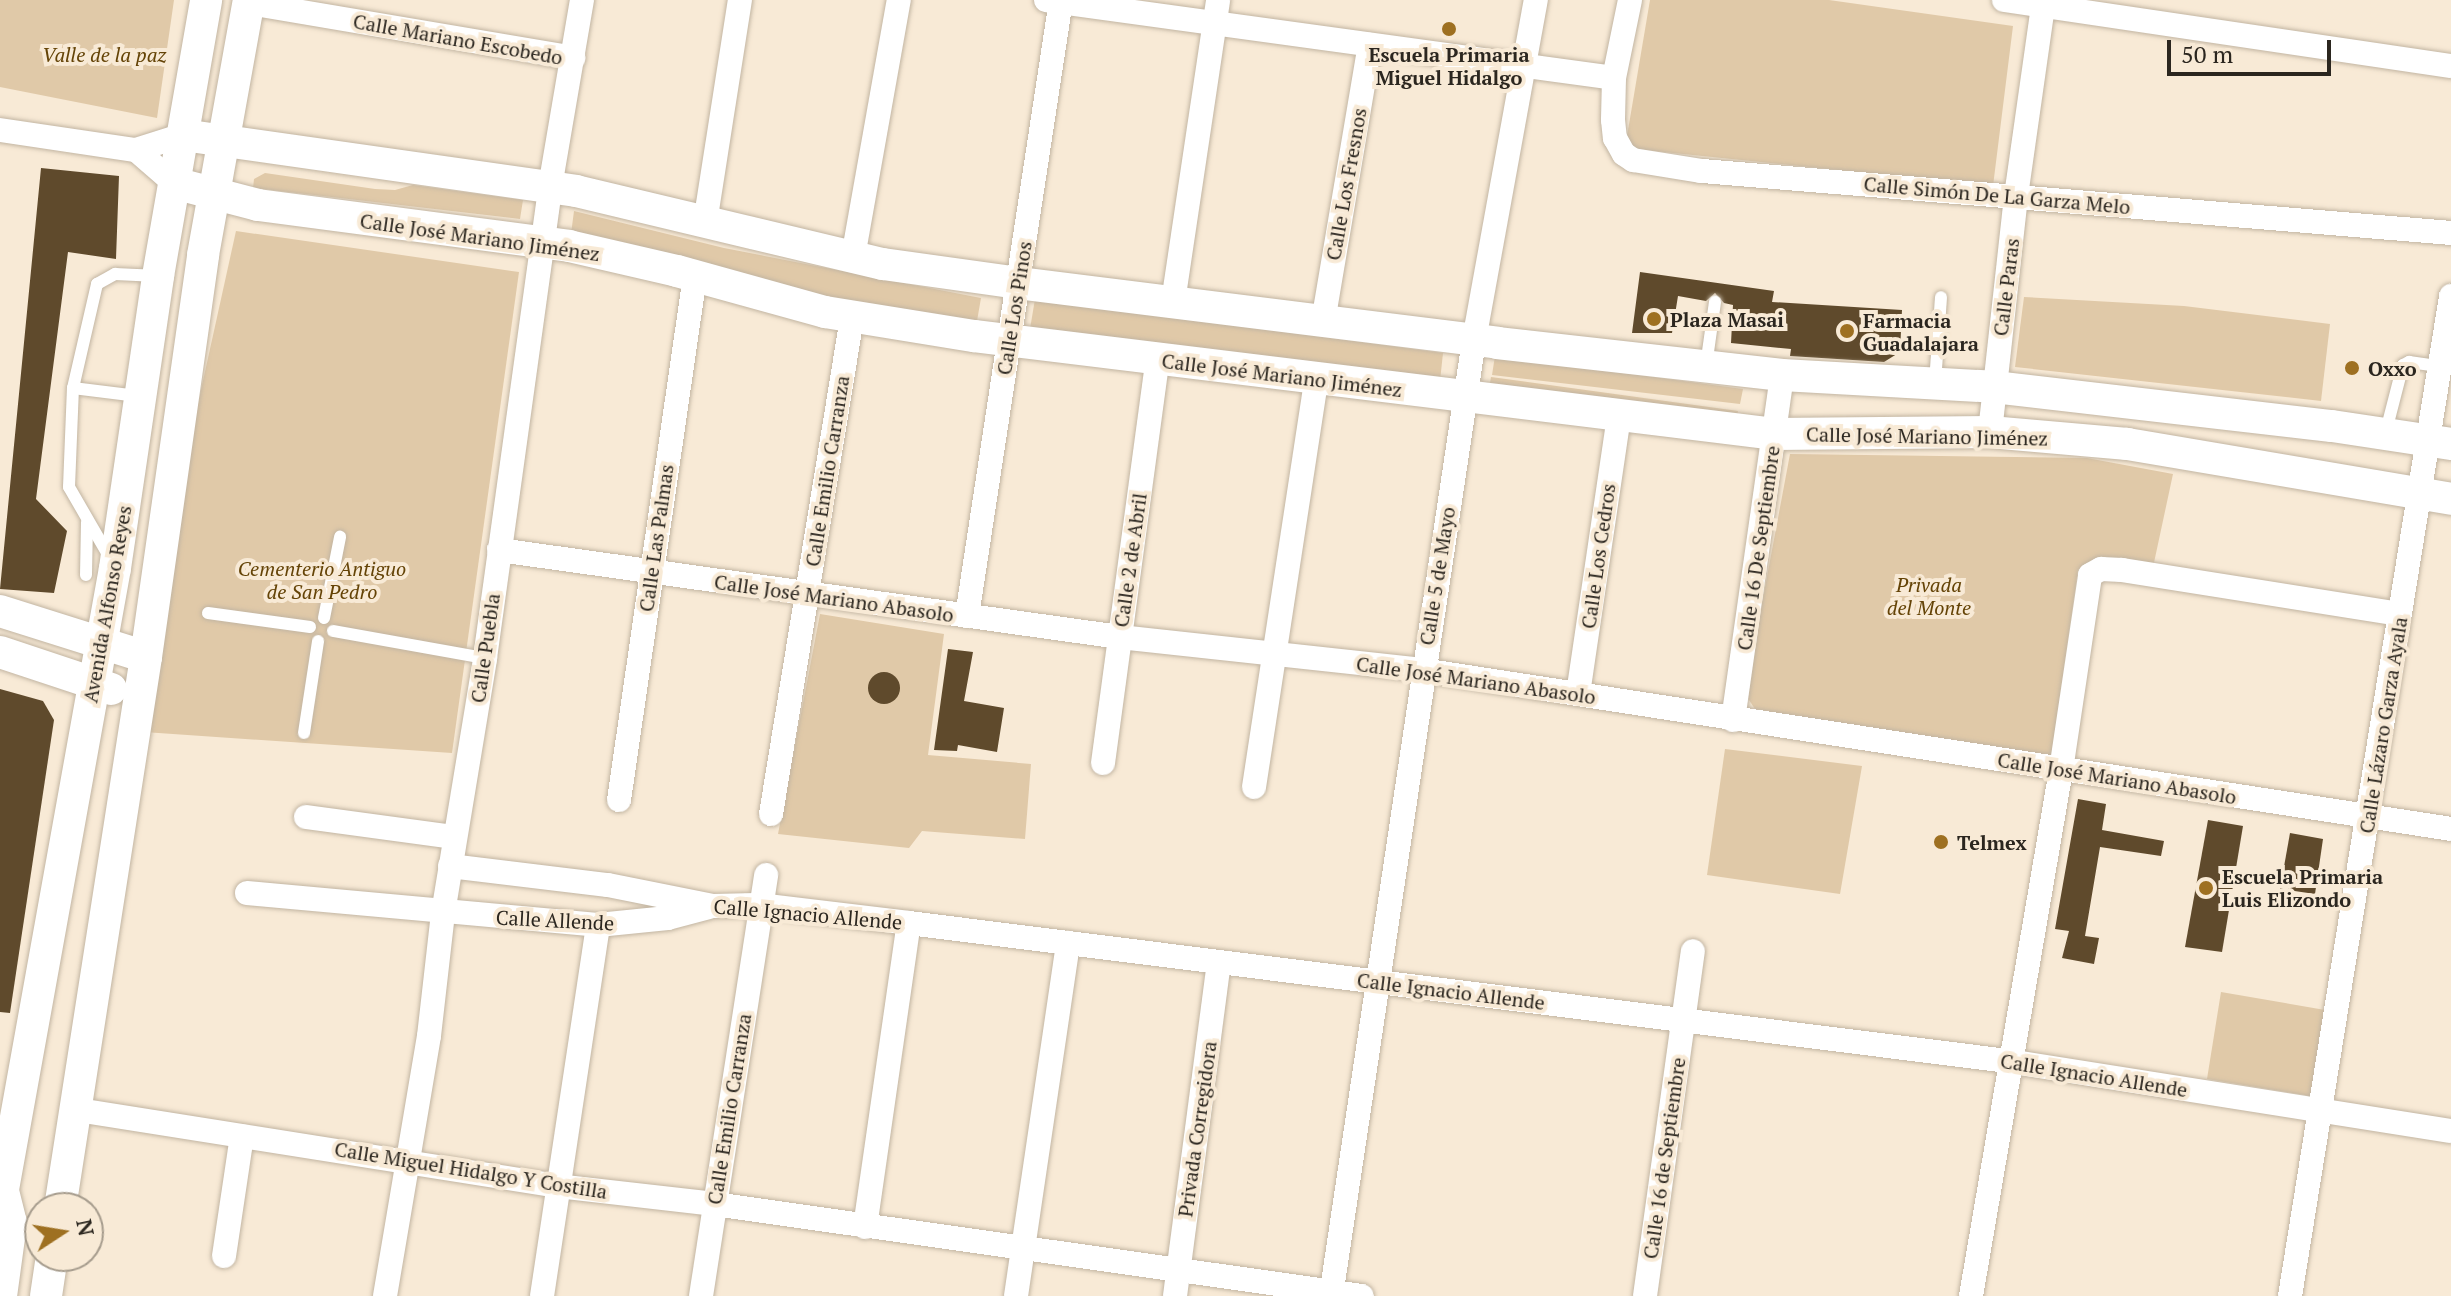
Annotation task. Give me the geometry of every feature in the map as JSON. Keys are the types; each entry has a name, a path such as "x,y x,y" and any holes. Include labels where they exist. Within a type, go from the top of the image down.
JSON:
{"street":[{"name":"Avenida Alfonso Reyes","path":"2,1198 8,1111 36,1003 101,644 100,572 141,396 158,276 206,0"},
{"name":"Calle Puebla","path":"385,1296 409,1160 454,837 485,658 550,187 582,0"},
{"path":"705,223 740,0"},
{"path":"853,257 899,0"},
{"name":"Calle 5 de Mayo","path":"1331,1294 1379,982 1422,670 1474,340 1536,0"},
{"name":"Calle Simón De La Garza Melo","path":"1630,0 1614,78 1615,138 1624,154 1633,160 1702,171 2451,233"},
{"path":"2004,0 2043,2 2451,66"},
{"path":"1055,1 1216,11 1370,45 1614,78"},
{"name":"Calle Los Pinos","path":"967,616 1018,283 1055,1"},
{"name":"Avenida Alfonso Reyes","path":"63,1192 146,657 203,255 217,196 249,2"},
{"name":"Calle Mariano Escobedo","path":"249,2 573,58"},
{"name":"Calle Paras","path":"1990,432 2016,196 2043,2"},
{"path":"1173,302 1216,11"},
{"name":"Calle Los Fresnos","path":"1323,322 1370,45"},
{"path":"0,130 136,150 183,135 550,187 853,257 1018,283 1782,375 1994,387 2439,442"},
{"name":"Calle José Mariano Jiménez","path":"136,150 174,183 217,196 258,205 542,245 569,246 852,318 1316,380 1774,434 1990,432 2177,451 2435,497"},
{"path":"203,255 229,221 258,205"},
{"name":"Calle Las Palmas","path":"619,800 695,276"},
{"name":"Calle Lázaro Garza Ayala","path":"2290,1296 2400,614 2435,497 2439,366 2451,296"},
{"name":"Calle Emilio Carranza","path":"771,814 852,318"},
{"name":"Calle 2 de Abril","path":"1103,763 1158,358"},
{"name":"Calle 16 De Septiembre","path":"1733,720 1782,375"},
{"path":"1254,787 1316,380"},
{"name":"Calle Los Cedros","path":"1578,694 1619,418"},
{"name":"Calle José Mariano Abasolo","path":"499,550 1120,637 1422,670 2451,829"},
{"path":"1971,1296 2008,1061 2061,770 2090,575 2101,569 2400,614"},
{"path":"0,611 146,657"},
{"path":"0,652 138,697"},
{"path":"306,817 454,837"},
{"name":"Calle Ignacio Allende","path":"450,866 608,885 713,906 759,905 2008,1061 2451,1131"},
{"name":"Calle Emilio Carranza","path":"701,1296 766,875"},
{"path":"247,893 443,913"},
{"name":"Calle Allende","path":"443,913 598,925 668,918 713,906"},
{"path":"865,1227 909,923"},
{"path":"542,1296 598,925"},
{"path":"1016,1296 1068,943"},
{"name":"Calle 16 de Septiembre","path":"1645,1296 1693,951"},
{"name":"Privada Corregidora","path":"1175,1296 1219,963"},
{"path":"36,1003 90,1012"},
{"name":"Calle Miguel Hidalgo Y Costilla","path":"78,1110 409,1160 557,1186 714,1204 1362,1296"},
{"path":"224,1256 242,1136"},
{"path":"1,1296 11,1223 2,1198"},
{"path":"46,1296 50,1272"}],"lane":[{"path":"100,572 87,518 72,496 68,477 73,388 97,284 115,274 158,276"},
{"path":"1935,383 1941,297"},
{"path":"1706,366 1715,302"},
{"path":"2386,434 2403,365 2409,362 2439,366"},
{"path":"73,388 141,396"},
{"path":"87,518 100,572"},
{"path":"340,537 324,618 333,631 485,658"},
{"path":"208,613 310,627"},
{"path":"310,627 315,620 324,618"},
{"path":"304,733 318,641 310,627"},
{"path":"318,641 328,639 333,631"}],"green space":[{"name":"Valle de la paz","path":"0,0 174,0 157,118 0,87"},
{"path":"1650,0 1829,0 2013,26 1993,186 1625,148"},
{"path":"265,173 375,189 395,190 413,185 523,200 520,219 253,188 254,179"},
{"path":"574,211 724,248 981,298 977,321 827,299 571,234"},
{"name":"Cementerio Antiguo de San Pedro","path":"236,231 519,272 452,753 144,732 182,476"},
{"path":"2024,297 2184,306 2330,324 2321,401 2015,367"},
{"path":"1035,299 1443,353 1440,381 1030,329"},
{"path":"1495,356 1743,389 1740,404 1492,375"},
{"path":"1491,377 1738,411 1736,425 1488,396"},
{"name":"Privada del Monte","path":"1790,454 2087,458 2173,474 2152,572 2084,565 2078,570 2051,758 1755,709 1745,694"},
{"path":"820,614 944,634 928,755 1031,764 1025,839 922,831 909,848 778,834"},
{"path":"1725,749 1862,766 1840,894 1707,875"},
{"path":"2221,992 2325,1010 2311,1096 2207,1079"}],"building":[{"path":"41,168 119,176 116,259 68,252 36,499 67,531 54,593 0,589"},
{"path":"1640,272 1774,291 1772,302 1902,310 1900,352 1884,362 1790,356 1791,349 1731,343 1733,305 1724,303 1715,293 1706,301 1678,296 1672,333 1632,333"},
{"path":"948,649 973,652 964,701 1004,708 997,752 958,745 957,751 934,750"},
{"path":"884,672 895,677 900,688 895,699 884,704 873,699 868,688 873,677"},
{"path":"0,689 43,701 54,720 10,1013 0,1012"},
{"path":"2078,799 2106,804 2102,830 2164,841 2161,856 2100,847 2085,936 2099,938 2094,964 2062,958 2069,931 2055,929"},
{"name":"Escuela Primaria Luis Elizondo","path":"2208,820 2243,826 2222,952 2185,947"},
{"path":"2290,833 2323,839 2315,894 2280,889"}],"place":[{"name":"Escuela Primaria Miguel Hidalgo","path":"1449,29"},
{"name":"Plaza Masai","path":"1654,319"},
{"name":"Farmacia Guadalajara","path":"1847,331"},
{"name":"Oxxo","path":"2352,368"},
{"name":"Telmex","path":"1941,842"},
{"name":"Escuela Primaria Luis Elizondo","path":"2206,888"}]}
